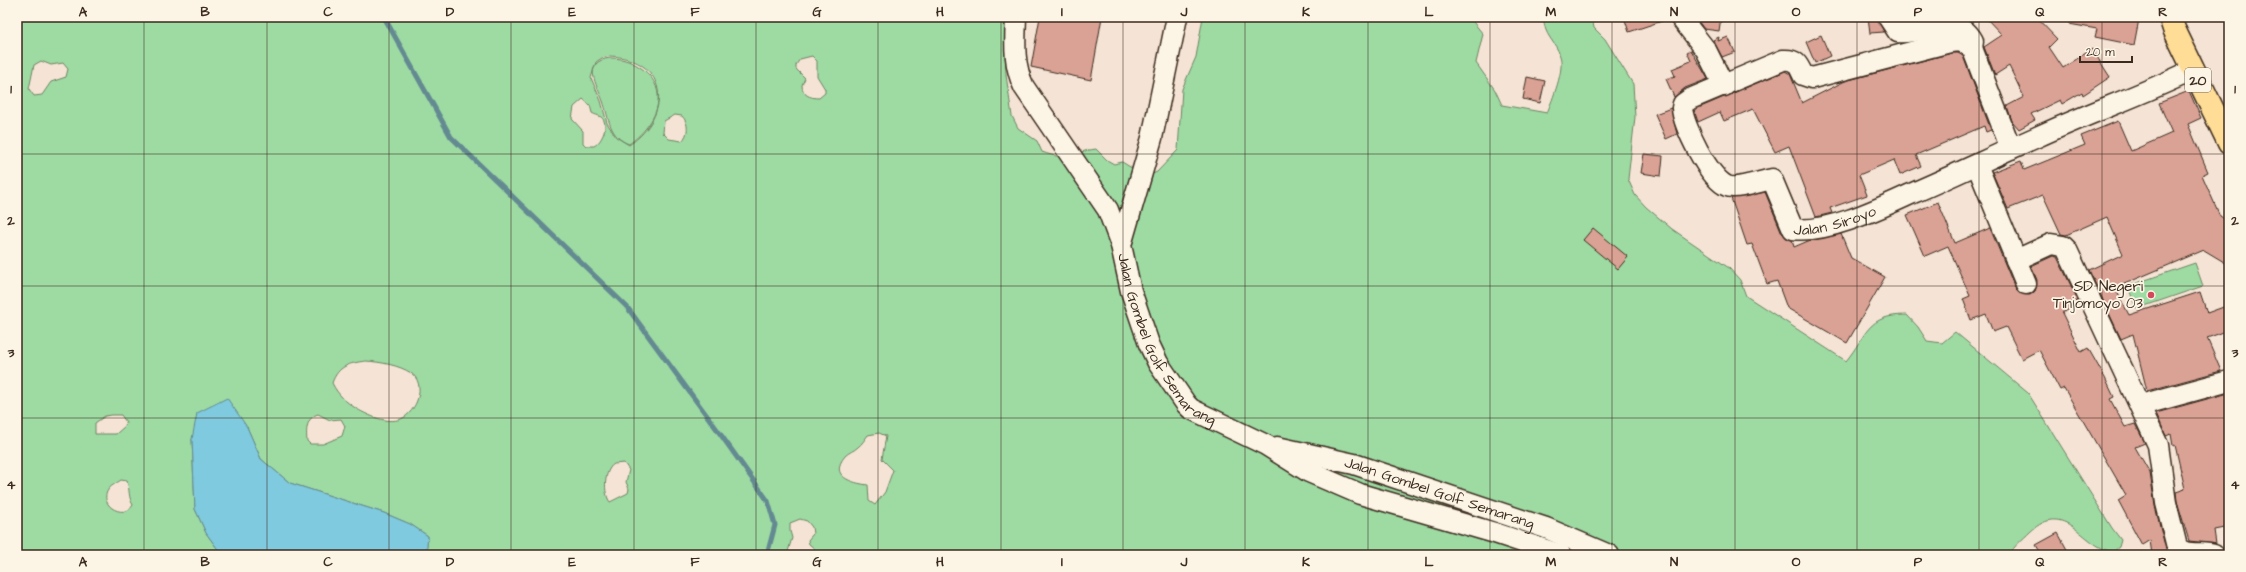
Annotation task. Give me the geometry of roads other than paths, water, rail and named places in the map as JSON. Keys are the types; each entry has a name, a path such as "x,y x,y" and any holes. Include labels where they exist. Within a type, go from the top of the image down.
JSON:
{"highway":[{"name":"20","path":"2170,17 2193,70 2229,142"}],"street":[{"name":"Jalan Gombel Golf Semarang","path":"1016,17 1014,54 1018,76 1108,210 1121,245 1131,291 1149,344 1158,363 1191,409 1266,445 1309,472 1360,494 1422,514 1495,533 1561,555"},
{"name":"Jalan Gombel Golf Semarang","path":"1121,245 1152,138 1177,17"},
{"path":"1680,17 1706,50 1724,86 1783,60 1792,60 1797,62 1803,75 1812,78 1950,42 1961,41 1972,48"},
{"path":"1888,17 1898,32 1945,26 1960,27 1971,38 1973,41 1972,48 2011,149"},
{"name":"Jalan Siroyo","path":"1724,86 1690,99 1683,104 1682,108 1704,160 1715,176 1727,186 1735,187 1772,179 1793,229 1803,231 1818,229 1870,212 2011,149 2153,90 2193,70"},
{"path":"1977,165 2026,284"},
{"path":"2016,260 2052,244 2063,246 2067,250 2141,405 2158,445 2166,503 2177,547 2186,553 2207,553 2214,555"},
{"path":"2141,405 2229,381"},
{"name":"Jalan Gombel Golf Semarang","path":"1266,445 1354,464 1429,491 1546,528 1609,555"},
{"path":"1422,514 1429,491"}],"water":[{"path":"227,398 247,427 261,459 290,483 384,513 410,524 428,536 426,555 222,555 206,533 195,509 192,439 197,413"}],"waterway":[{"path":"384,17 451,137 627,307 768,501 775,525 767,555"}],"place":[{"name":"SD Negeri Tinjomoyo 03","path":"2151,295"}]}
